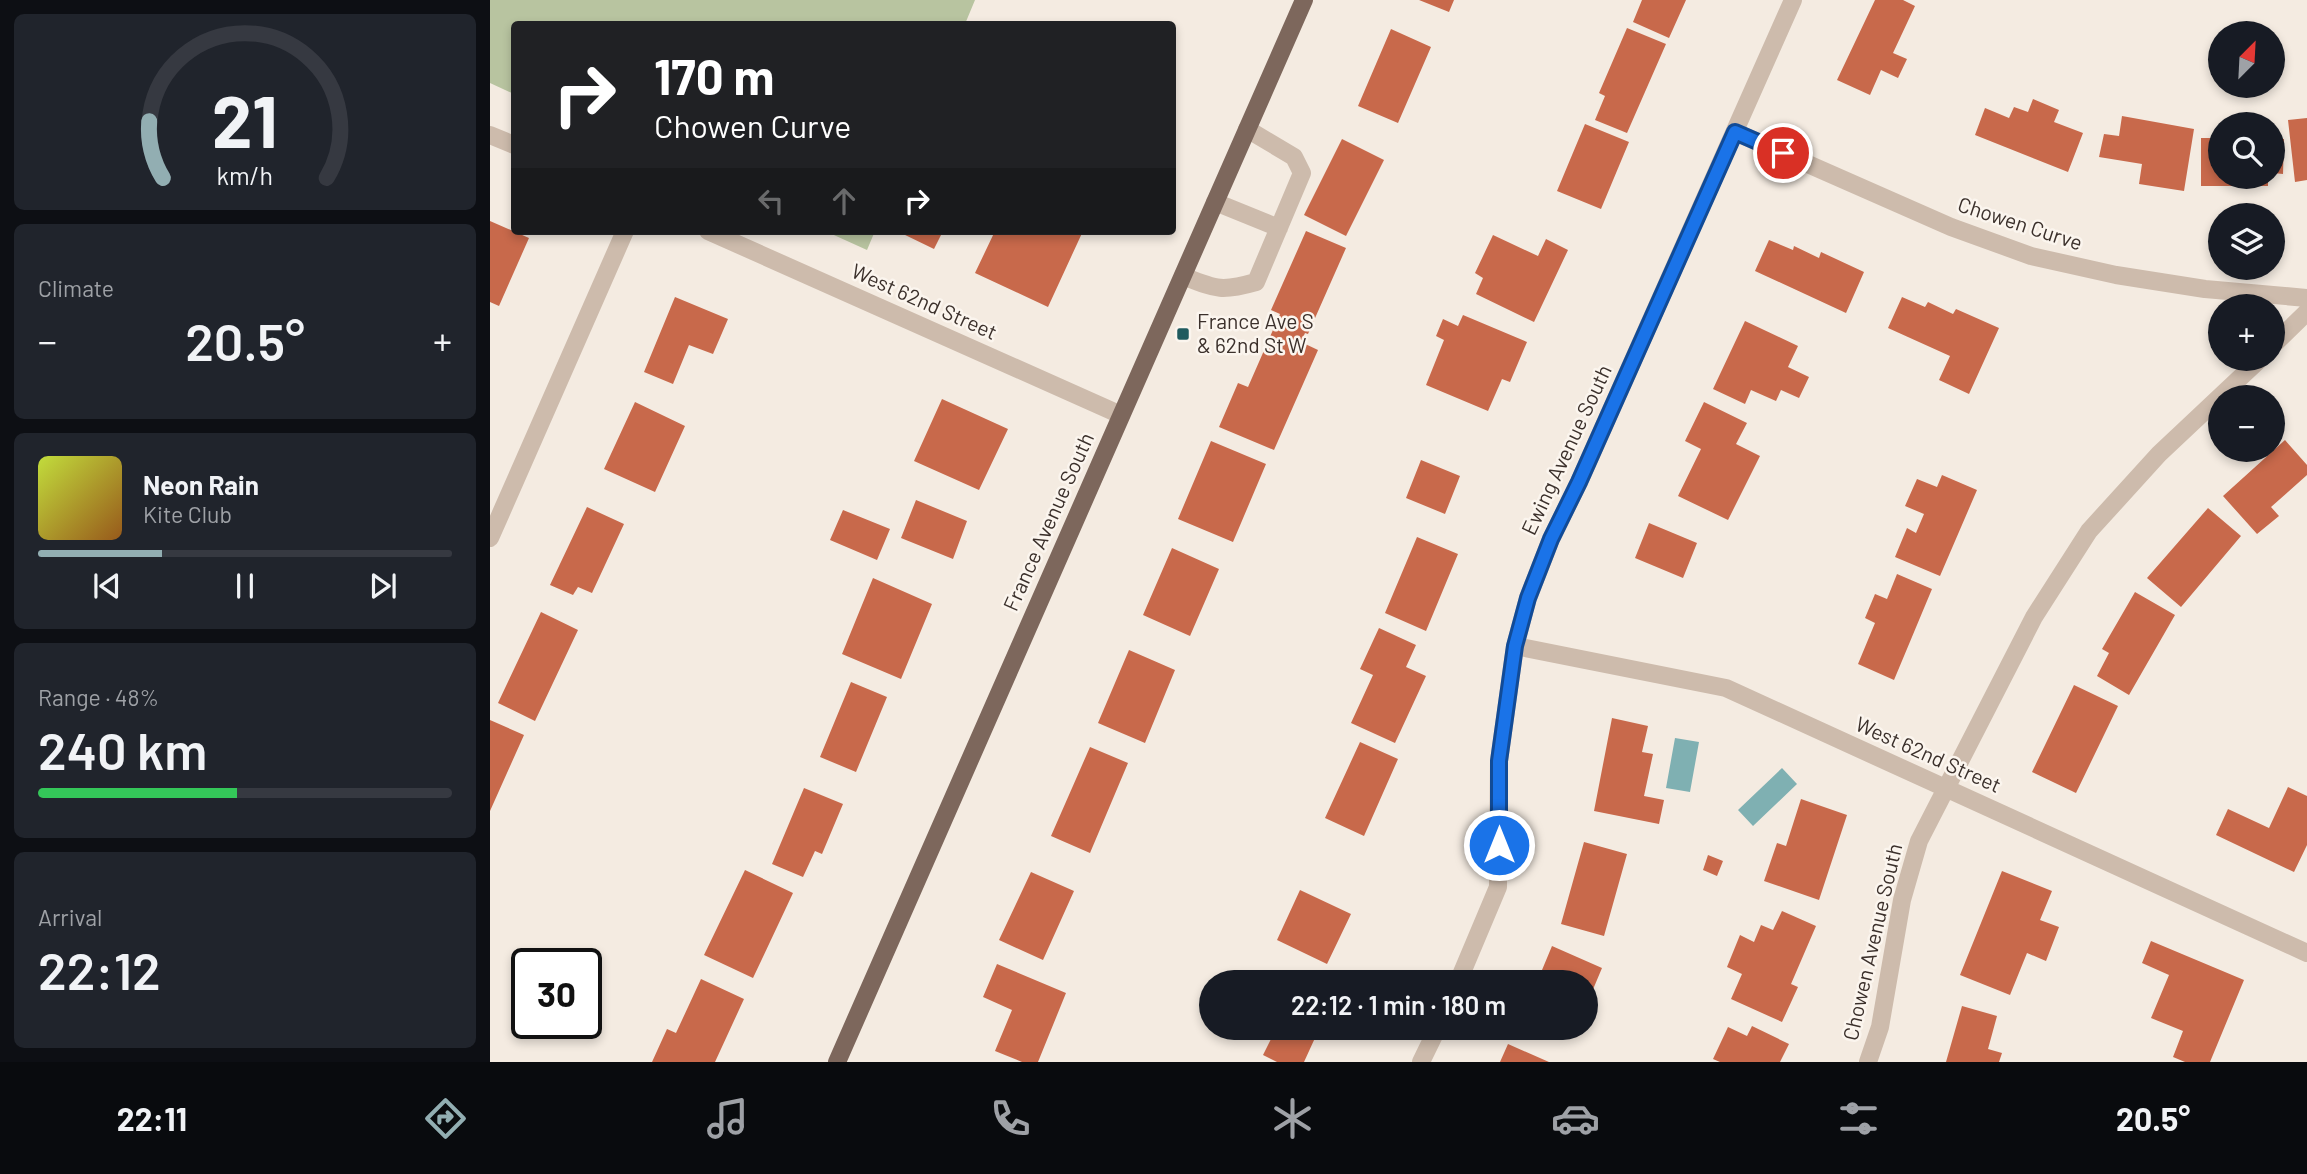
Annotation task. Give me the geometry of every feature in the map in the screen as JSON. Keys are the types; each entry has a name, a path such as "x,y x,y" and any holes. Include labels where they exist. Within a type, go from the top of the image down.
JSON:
{"main road":[{"name":"France Avenue South","path":"837,1062 1304,0"}],"street":[{"name":"Ewing Avenue South","path":"1463,970 1498,887 1499,761 1515,646 1528,598 1551,539 1579,482 1793,0"},
{"path":"1182,276 1215,289 1233,289 1256,282 1302,173 1294,157 1247,129"},
{"name":"Chowen Curve","path":"1735,132 1951,227 2031,256 2116,275 2205,289 2307,298"},
{"path":"490,135 511,144"},
{"path":"1215,202 1279,228"},
{"path":"490,538 623,235"},
{"name":"West 62nd Street","path":"717,235 1121,415"},
{"path":"2285,333 2307,312"},
{"name":"Chowen Avenue South","path":"1868,1062 1880,1027 1902,900 1919,841 2034,617 2089,531 2159,454 2247,371"},
{"name":"West 62nd Street","path":"1515,646 1726,688 2307,953"},
{"path":"1422,1062 1432,1040"}],"green space":[{"path":"490,0 975,0 966,21 511,21 511,93 490,83"},
{"path":"834,235 873,235 867,250"}],"water":[{"path":"1675,738 1699,742 1690,792 1666,788"},
{"path":"1782,768 1797,784 1753,826 1738,810"}],"building":[{"path":"1419,0 1454,0 1449,12"},
{"path":"1642,0 1686,0 1669,38 1633,22"},
{"path":"1875,0 1903,0 1915,6 1893,53 1907,59 1898,78 1881,70 1870,95 1837,80"},
{"path":"1627,28 1666,44 1627,133 1595,120 1605,96 1599,93"},
{"path":"1391,29 1431,47 1398,123 1358,106"},
{"path":"2033,99 2059,110 2054,122 2083,133 2068,172 1975,135 1985,108 2009,118 2014,107 2028,112"},
{"path":"2122,116 2194,129 2184,191 2139,184 2142,164 2099,157 2104,134 2119,136"},
{"path":"2307,118 2307,180 2295,182 2288,120"},
{"path":"1585,124 1629,142 1601,209 1557,191"},
{"path":"2201,138 2208,138 2208,186 2201,186"},
{"path":"1342,139 1384,160 1346,236 1304,215"},
{"path":"490,221 511,230 511,235 529,238 499,306 490,302"},
{"path":"1306,231 1346,248 1308,334 1305,333 1301,342 1318,350 1274,450 1219,427 1238,383 1248,387 1280,314 1271,310"},
{"path":"905,235 941,235 934,249"},
{"path":"993,235 1081,235 1048,307 975,273"},
{"path":"1493,235 1538,256 1546,239 1568,250 1534,322 1476,294 1483,278 1475,273"},
{"path":"1769,240 1793,250 1794,246 1819,258 1821,252 1864,272 1846,313 1755,271"},
{"path":"675,297 728,319 713,354 689,345 673,384 644,372"},
{"path":"1902,297 1925,307 1928,302 1953,314 1956,309 1999,328 1969,394 1939,380 1950,356 1888,328"},
{"path":"1463,315 1527,342 1510,382 1502,379 1488,411 1426,385 1444,340 1436,336 1443,319 1458,326"},
{"path":"1745,321 1798,346 1788,367 1809,377 1799,398 1781,390 1776,401 1751,390 1745,404 1713,389"},
{"path":"942,399 1008,429 979,490 914,461"},
{"path":"635,402 685,426 655,492 604,469"},
{"path":"1704,402 1747,423 1736,444 1760,456 1728,520 1678,496 1701,449 1685,441"},
{"path":"2285,440 2307,465 2307,475 2271,507 2279,516 2257,534 2223,496 2261,462 2285,462"},
{"path":"1211,441 1266,464 1233,542 1178,519"},
{"path":"1421,460 1460,476 1445,514 1406,498"},
{"path":"1942,475 1977,490 1940,576 1895,557 1907,528 1916,533 1924,514 1905,506 1917,479 1937,487"},
{"path":"916,500 967,521 953,559 901,538"},
{"path":"587,507 624,524 592,593 578,587 573,595 550,585"},
{"path":"2208,508 2241,536 2181,607 2147,578"},
{"path":"843,510 890,529 877,560 830,540"},
{"path":"1649,523 1697,543 1683,578 1635,558"},
{"path":"1417,537 1458,554 1426,631 1385,613"},
{"path":"1172,548 1219,569 1190,636 1143,615"},
{"path":"1897,574 1932,589 1894,680 1858,664 1875,623 1865,618 1875,594 1887,599"},
{"path":"873,578 932,604 901,679 842,654"},
{"path":"2135,592 2175,615 2129,695 2097,676 2109,653 2102,649"},
{"path":"541,612 578,630 535,721 498,703"},
{"path":"1379,628 1416,645 1406,667 1426,676 1395,743 1351,723 1373,675 1360,669"},
{"path":"1129,650 1175,670 1145,743 1098,723"},
{"path":"851,682 887,697 856,772 820,757"},
{"path":"2074,685 2118,706 2076,793 2032,772"},
{"path":"1612,718 1648,726 1642,752 1653,754 1644,796 1664,800 1659,824 1594,811"},
{"path":"490,720 524,735 490,811"},
{"path":"1360,742 1398,759 1364,836 1325,818"},
{"path":"1090,747 1128,763 1090,853 1051,836"},
{"path":"2288,787 2307,796 2307,845 2294,872 2216,835 2228,809 2269,828"},
{"path":"804,788 843,804 822,854 815,851 803,877 772,864"},
{"path":"1801,799 1847,815 1819,900 1764,881 1777,843 1786,846"},
{"path":"1584,842 1627,854 1604,936 1561,924"},
{"path":"1708,855 1723,861 1717,876 1703,870"},
{"path":"745,870 793,893 753,978 704,955"},
{"path":"2002,871 2052,891 2040,920 2059,927 2046,961 2027,953 2010,995 1960,975"},
{"path":"1031,872 1074,891 1043,960 999,940"},
{"path":"1300,890 1351,914 1327,964 1277,940"},
{"path":"1782,911 1816,926 1791,984 1798,987 1782,1022 1731,999 1742,974 1727,967 1740,935 1754,942 1761,925 1773,930"},
{"path":"2151,941 2244,980 2210,1062 2185,1062 2173,1057 2183,1031 2151,1018 2169,975 2142,963"},
{"path":"1552,946 1602,968 1598,978 1598,970 1542,970"},
{"path":"997,964 1066,993 1038,1062 1022,1062 995,1051 1012,1010 983,997"},
{"path":"701,979 744,999 715,1062 652,1062 667,1029 676,1033"},
{"path":"1962,1006 1997,1016 1988,1049 2002,1053 1999,1062 1946,1062"},
{"path":"1752,1026 1789,1044 1780,1062 1720,1062 1713,1059 1728,1027 1747,1036"},
{"path":"1270,1040 1314,1040 1304,1062 1277,1062 1263,1055"},
{"path":"1508,1044 1549,1062 1500,1062"}],"place":[{"name":"France Ave S & 62nd St W","path":"1183,334"}],"route":[{"path":"1499,845 1499,761 1509,680 1528,598 1551,539 1735,132 1783,153"}]}
